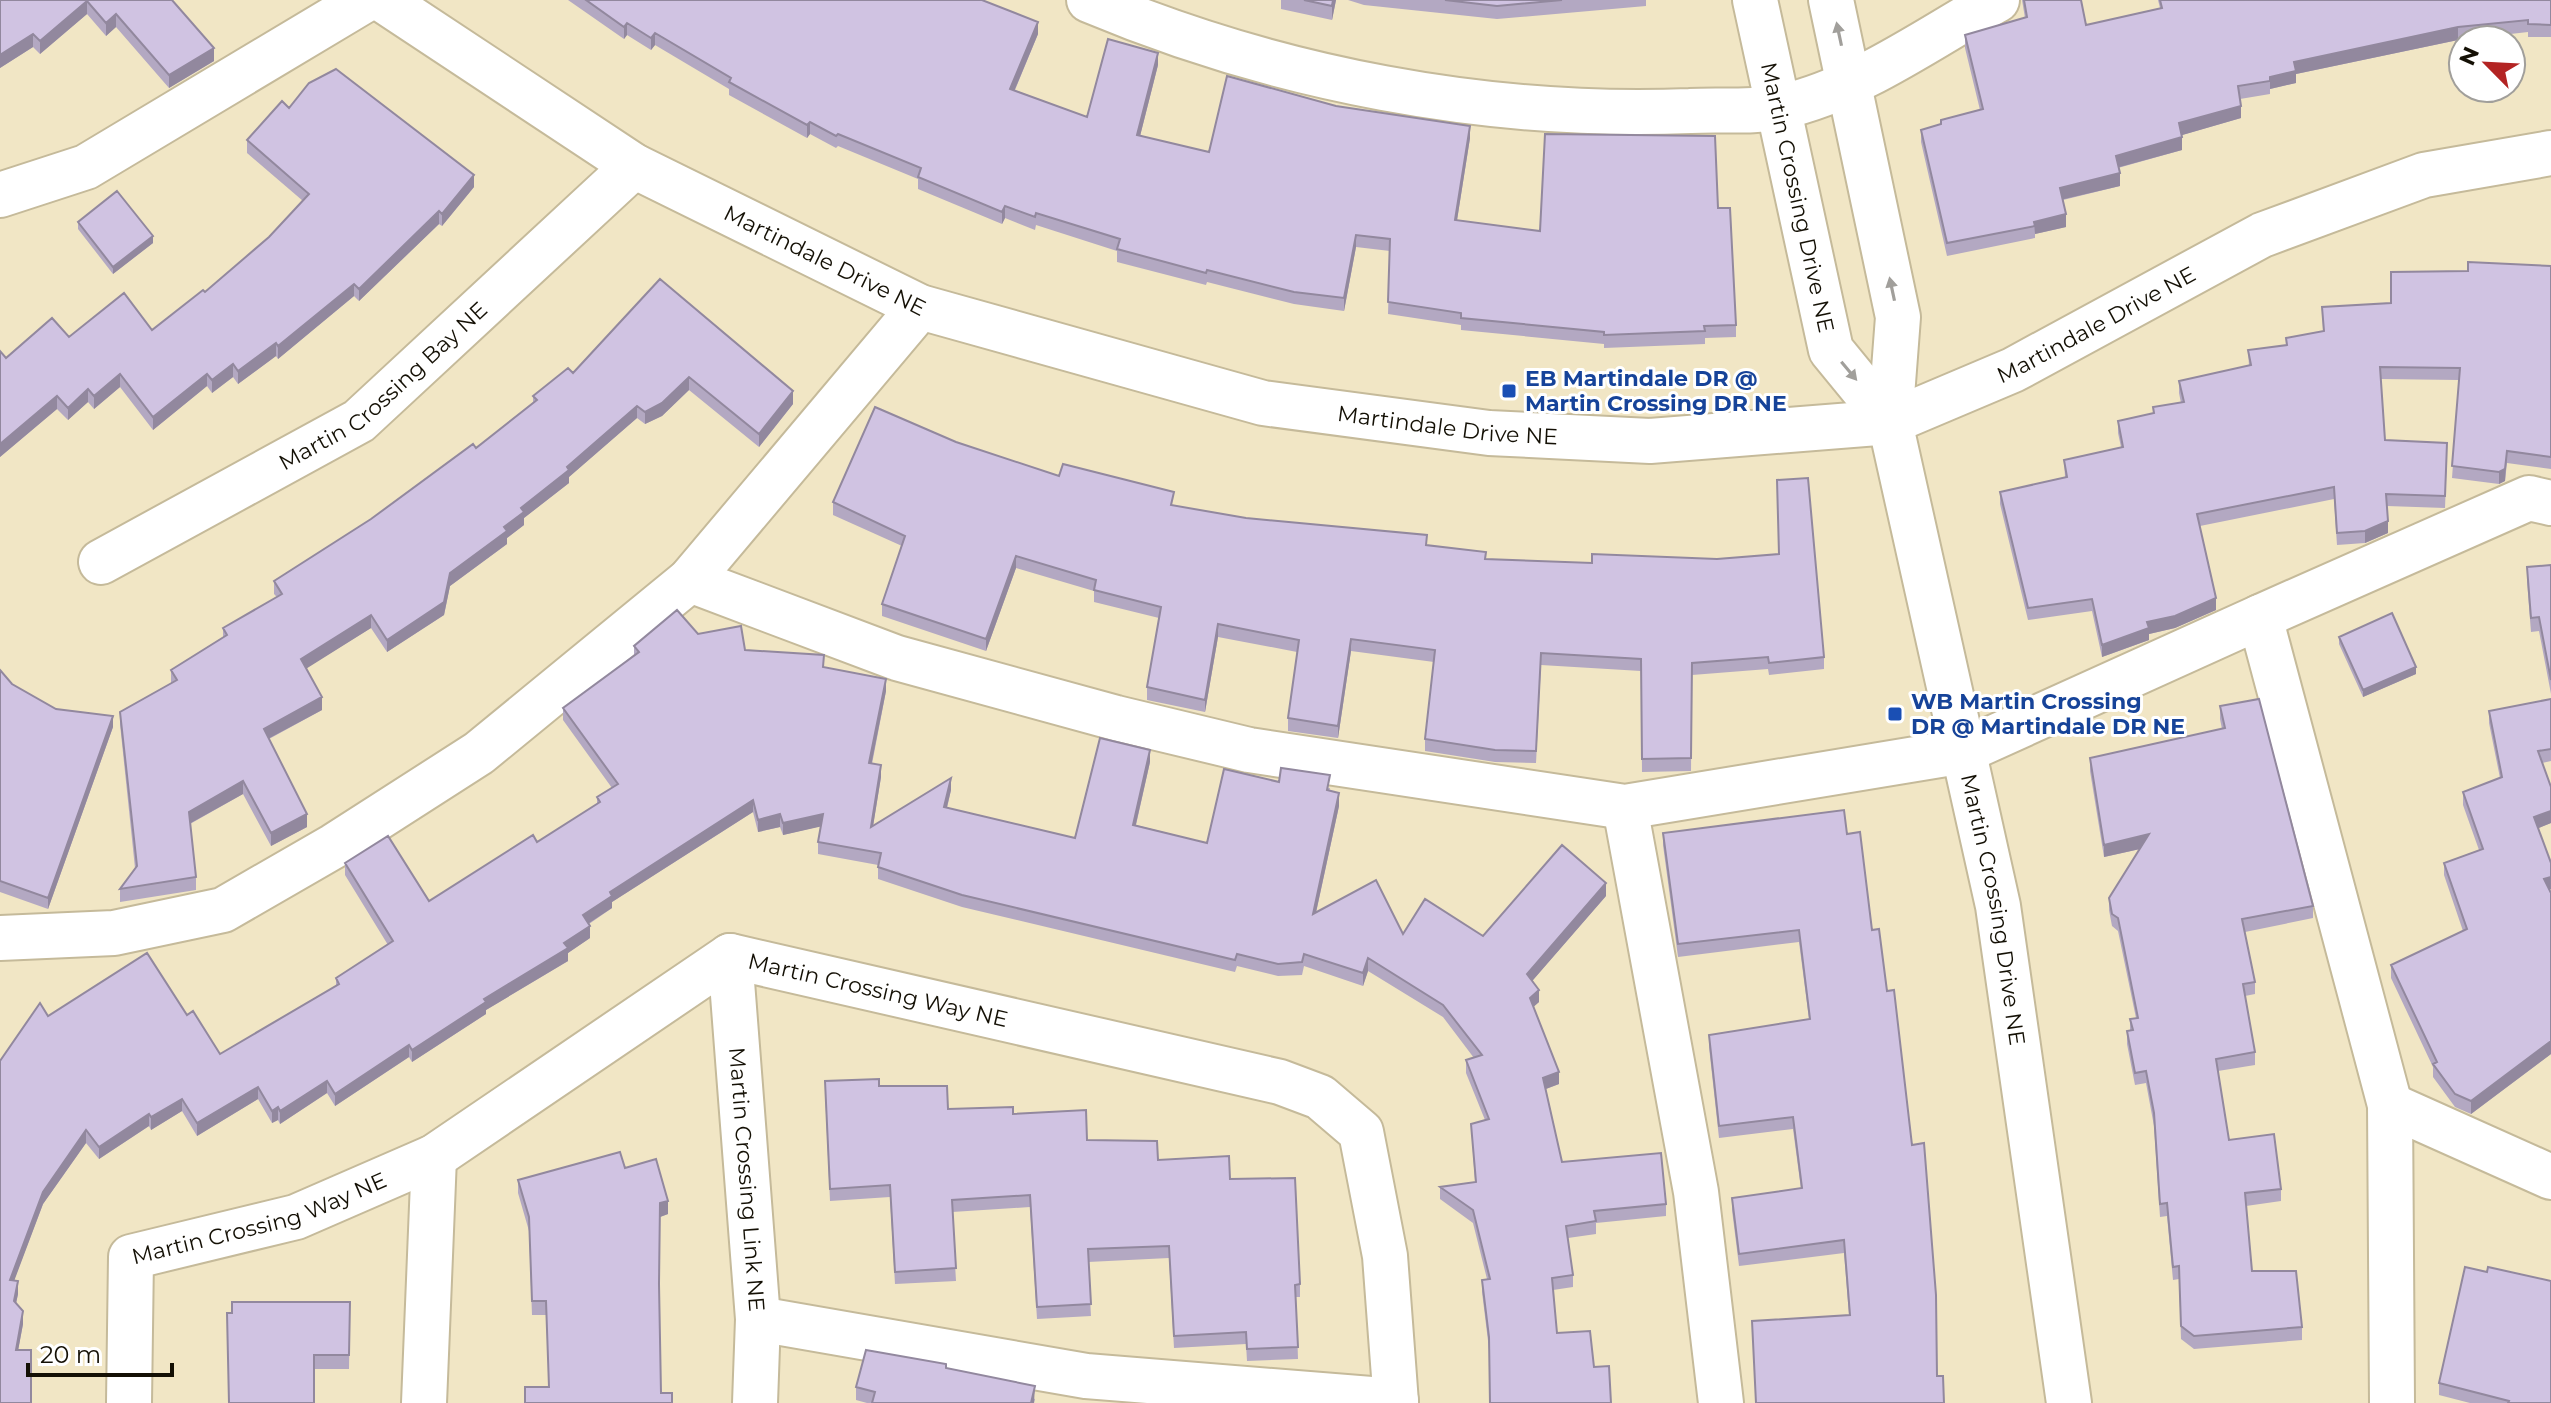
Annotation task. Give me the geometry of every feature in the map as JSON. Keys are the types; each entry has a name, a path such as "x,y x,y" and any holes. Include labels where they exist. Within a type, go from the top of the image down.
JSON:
{"street":[{"path":"0,195 86,167 365,0"},
{"name":"Martindale Drive NE","path":"383,0 634,166 920,307 1263,403 1489,433 1650,441 1890,422 2013,370 2262,235 2424,175 2551,153"},
{"path":"1089,0 1125,15 1306,72 1485,103 1611,114 1780,107 1849,83 1997,0"},
{"name":"Martin Crossing Drive NE","path":"1755,0 1831,350 1890,422"},
{"name":"Martin Crossing Drive NE","path":"1831,0 1898,317 1890,422 1998,906 2079,1402"},
{"name":"Martin Crossing Bay NE","path":"101,562 359,421 634,166"},
{"path":"0,938 114,933 223,910 334,846 479,753 690,580 920,307"},
{"path":"690,580 897,658 1131,722 1249,750 1625,807 1964,751 2529,498 2551,503"},
{"path":"2260,617 2390,1105 2392,1403"},
{"path":"1625,807 1696,1192 1721,1403"},
{"name":"Martin Crossing Way NE","path":"129,1403 131,1257 296,1217 434,1157 730,956 1280,1082 1320,1097 1361,1132 1385,1256 1396,1402"},
{"name":"Martin Crossing Link NE","path":"730,956 758,1319 755,1403"},
{"path":"2390,1105 2551,1177"},
{"path":"424,1403 434,1157"},
{"path":"758,1319 1085,1389 1396,1402"}],"building":[{"path":"0,0 172,0 214,48 169,75 116,14 106,23 87,1 40,41 33,34 0,55"},
{"path":"586,0 982,0 1038,22 1010,89 1087,117 1108,39 1158,53 1137,135 1209,152 1227,76 1336,106 1470,126 1455,220 1540,231 1545,134 1715,136 1718,208 1730,208 1736,325 1704,326 1705,331 1604,335 1604,332 1461,318 1461,313 1388,302 1390,239 1356,235 1344,298 1294,292 1117,249 1120,239 1036,213 1035,217 1005,206 1002,212 918,177 921,168 838,134 836,136 810,122 807,125 729,82 731,78 655,33 651,38 627,23 624,27"},
{"path":"1304,0 1333,0 1332,6"},
{"path":"1445,0 1562,0 1497,6"},
{"path":"2024,0 2081,0 2086,25 2162,8 2160,0 2551,0 2551,25 2528,24 2528,20 2447,24 2447,29 2294,62 2296,71 2270,77 2270,81 2238,86 2241,106 2179,123 2182,137 2116,156 2120,173 2060,188 2066,214 2034,222 2035,226 1947,243 1921,130 1941,124 1941,120 1983,109 1965,35 2027,17"},
{"path":"336,69 474,175 442,214 439,211 359,289 354,284 278,346 276,343 238,371 233,364 212,380 207,374 153,417 120,374 94,396 88,389 68,408 57,396 0,444 0,351 6,358 52,318 69,337 124,293 152,330 203,290 205,292 269,237 309,194 247,140 282,101 289,108 309,83"},
{"path":"117,191 153,236 113,267 78,222"},
{"path":"2468,262 2551,266 2551,457 2507,451 2505,469 2499,472 2452,466 2460,368 2380,367 2385,440 2447,443 2445,496 2386,494 2388,521 2365,531 2337,533 2334,487 2197,514 2216,598 2175,616 2147,622 2149,628 2102,645 2092,599 2028,608 2000,492 2067,477 2064,460 2123,447 2118,421 2154,413 2153,407 2184,402 2179,381 2251,365 2248,350 2287,345 2286,338 2324,331 2322,307 2391,303 2391,272 2468,271"},
{"path":"660,279 793,391 759,434 689,377 662,403 645,412 637,406 567,467 569,470 521,508 524,512 504,527 507,531 450,573 444,602 387,640 371,615 301,659 322,697 264,729 307,814 271,833 243,781 189,812 196,877 120,889 137,866 120,712 177,680 171,670 227,635 223,628 282,594 274,581 371,519 473,444 476,448 537,400 533,396 568,368 573,373"},
{"path":"875,407 956,442 1059,476 1063,464 1174,492 1171,505 1246,518 1427,535 1426,545 1486,552 1485,559 1592,563 1592,554 1717,559 1779,554 1777,480 1808,478 1824,657 1769,663 1768,657 1692,663 1691,758 1642,759 1641,659 1541,653 1536,751 1495,750 1425,739 1435,650 1351,639 1338,726 1288,718 1299,640 1218,624 1205,700 1147,687 1161,607 1094,590 1096,580 1016,556 986,639 882,604 905,536 833,502"},
{"path":"2551,565 2551,680 2539,617 2531,618 2527,567"},
{"path":"677,610 698,634 741,626 745,650 824,655 823,667 886,679 869,763 881,765 871,827 951,778 944,807 1075,838 1100,738 1150,750 1133,825 1207,843 1224,769 1279,782 1281,768 1330,775 1327,790 1339,793 1313,914 1376,880 1403,934 1425,899 1483,936 1562,845 1606,883 1527,974 1539,990 1530,998 1559,1072 1543,1078 1562,1162 1661,1153 1666,1204 1594,1211 1596,1221 1566,1226 1573,1275 1552,1278 1557,1333 1590,1331 1594,1367 1609,1366 1611,1403 1490,1403 1489,1337 1482,1280 1490,1279 1473,1210 1440,1187 1476,1182 1471,1124 1489,1119 1466,1060 1482,1055 1443,1005 1368,958 1363,973 1304,954 1302,962 1278,964 1237,954 1235,960 962,895 878,867 881,853 818,842 823,814 783,823 780,814 758,820 753,800 610,892 612,896 583,915 590,926 564,943 568,948 484,999 486,1002 412,1050 409,1045 335,1094 327,1081 280,1111 278,1107 272,1111 258,1087 197,1123 182,1099 151,1117 149,1114 99,1147 86,1130 43,1192 10,1280 18,1281 14,1301 23,1311 16,1350 31,1350 31,1403 0,1403 0,1061 40,1003 48,1016 147,953 187,1015 193,1011 220,1054 339,984 336,978 393,941 345,863 388,836 429,901 533,835 537,842 600,802 597,797 618,784 563,708 639,652 634,646"},
{"path":"2392,613 2416,667 2363,690 2339,637"},
{"path":"0,670 12,684 56,709 113,716 48,898 0,881"},
{"path":"2259,699 2313,906 2242,919 2255,982 2243,984 2255,1052 2216,1059 2229,1140 2274,1134 2281,1189 2245,1193 2252,1271 2296,1271 2302,1327 2194,1336 2181,1326 2179,1266 2173,1267 2167,1203 2160,1204 2154,1113 2146,1071 2135,1073 2127,1031 2133,1030 2130,1019 2138,1018 2118,918 2112,914 2109,898 2149,834 2104,845 2090,758 2225,728 2220,706"},
{"path":"2551,699 2551,749 2538,751 2551,787 2551,811 2534,817 2551,863 2551,877 2544,879 2551,893 2551,1041 2471,1101 2455,1094 2433,1064 2437,1062 2391,965 2467,929 2444,863 2483,849 2463,792 2502,777 2489,711"},
{"path":"1844,810 1847,834 1860,832 1872,930 1879,929 1887,991 1894,990 1912,1145 1924,1143 1936,1295 1937,1376 1943,1376 1944,1403 1756,1403 1752,1321 1850,1315 1844,1240 1739,1254 1732,1198 1802,1188 1793,1117 1719,1126 1709,1035 1810,1019 1799,930 1678,944 1663,833"},
{"path":"879,1079 879,1086 947,1086 948,1109 1013,1107 1013,1114 1086,1110 1087,1140 1157,1141 1158,1160 1229,1156 1230,1179 1295,1178 1300,1284 1295,1285 1298,1347 1247,1349 1246,1332 1174,1336 1169,1246 1088,1249 1091,1304 1037,1307 1030,1195 952,1200 956,1268 895,1272 890,1185 830,1189 825,1081"},
{"path":"620,1152 625,1168 656,1159 668,1201 660,1203 661,1393 672,1393 672,1403 525,1403 525,1387 549,1387 546,1301 532,1301 529,1217 518,1180"},
{"path":"2465,1267 2487,1272 2488,1267 2551,1281 2551,1403 2508,1403 2439,1383"},
{"path":"232,1302 350,1302 349,1355 314,1355 314,1403 229,1403 227,1313 232,1313"},
{"path":"866,1350 946,1364 946,1368 1035,1386 1031,1403 872,1403 875,1392 856,1387"}],"place":[{"name":"EB Martindale DR @ Martin Crossing DR NE","path":"1509,391"},
{"name":"WB Martin Crossing DR @ Martindale DR NE","path":"1895,714"}]}
